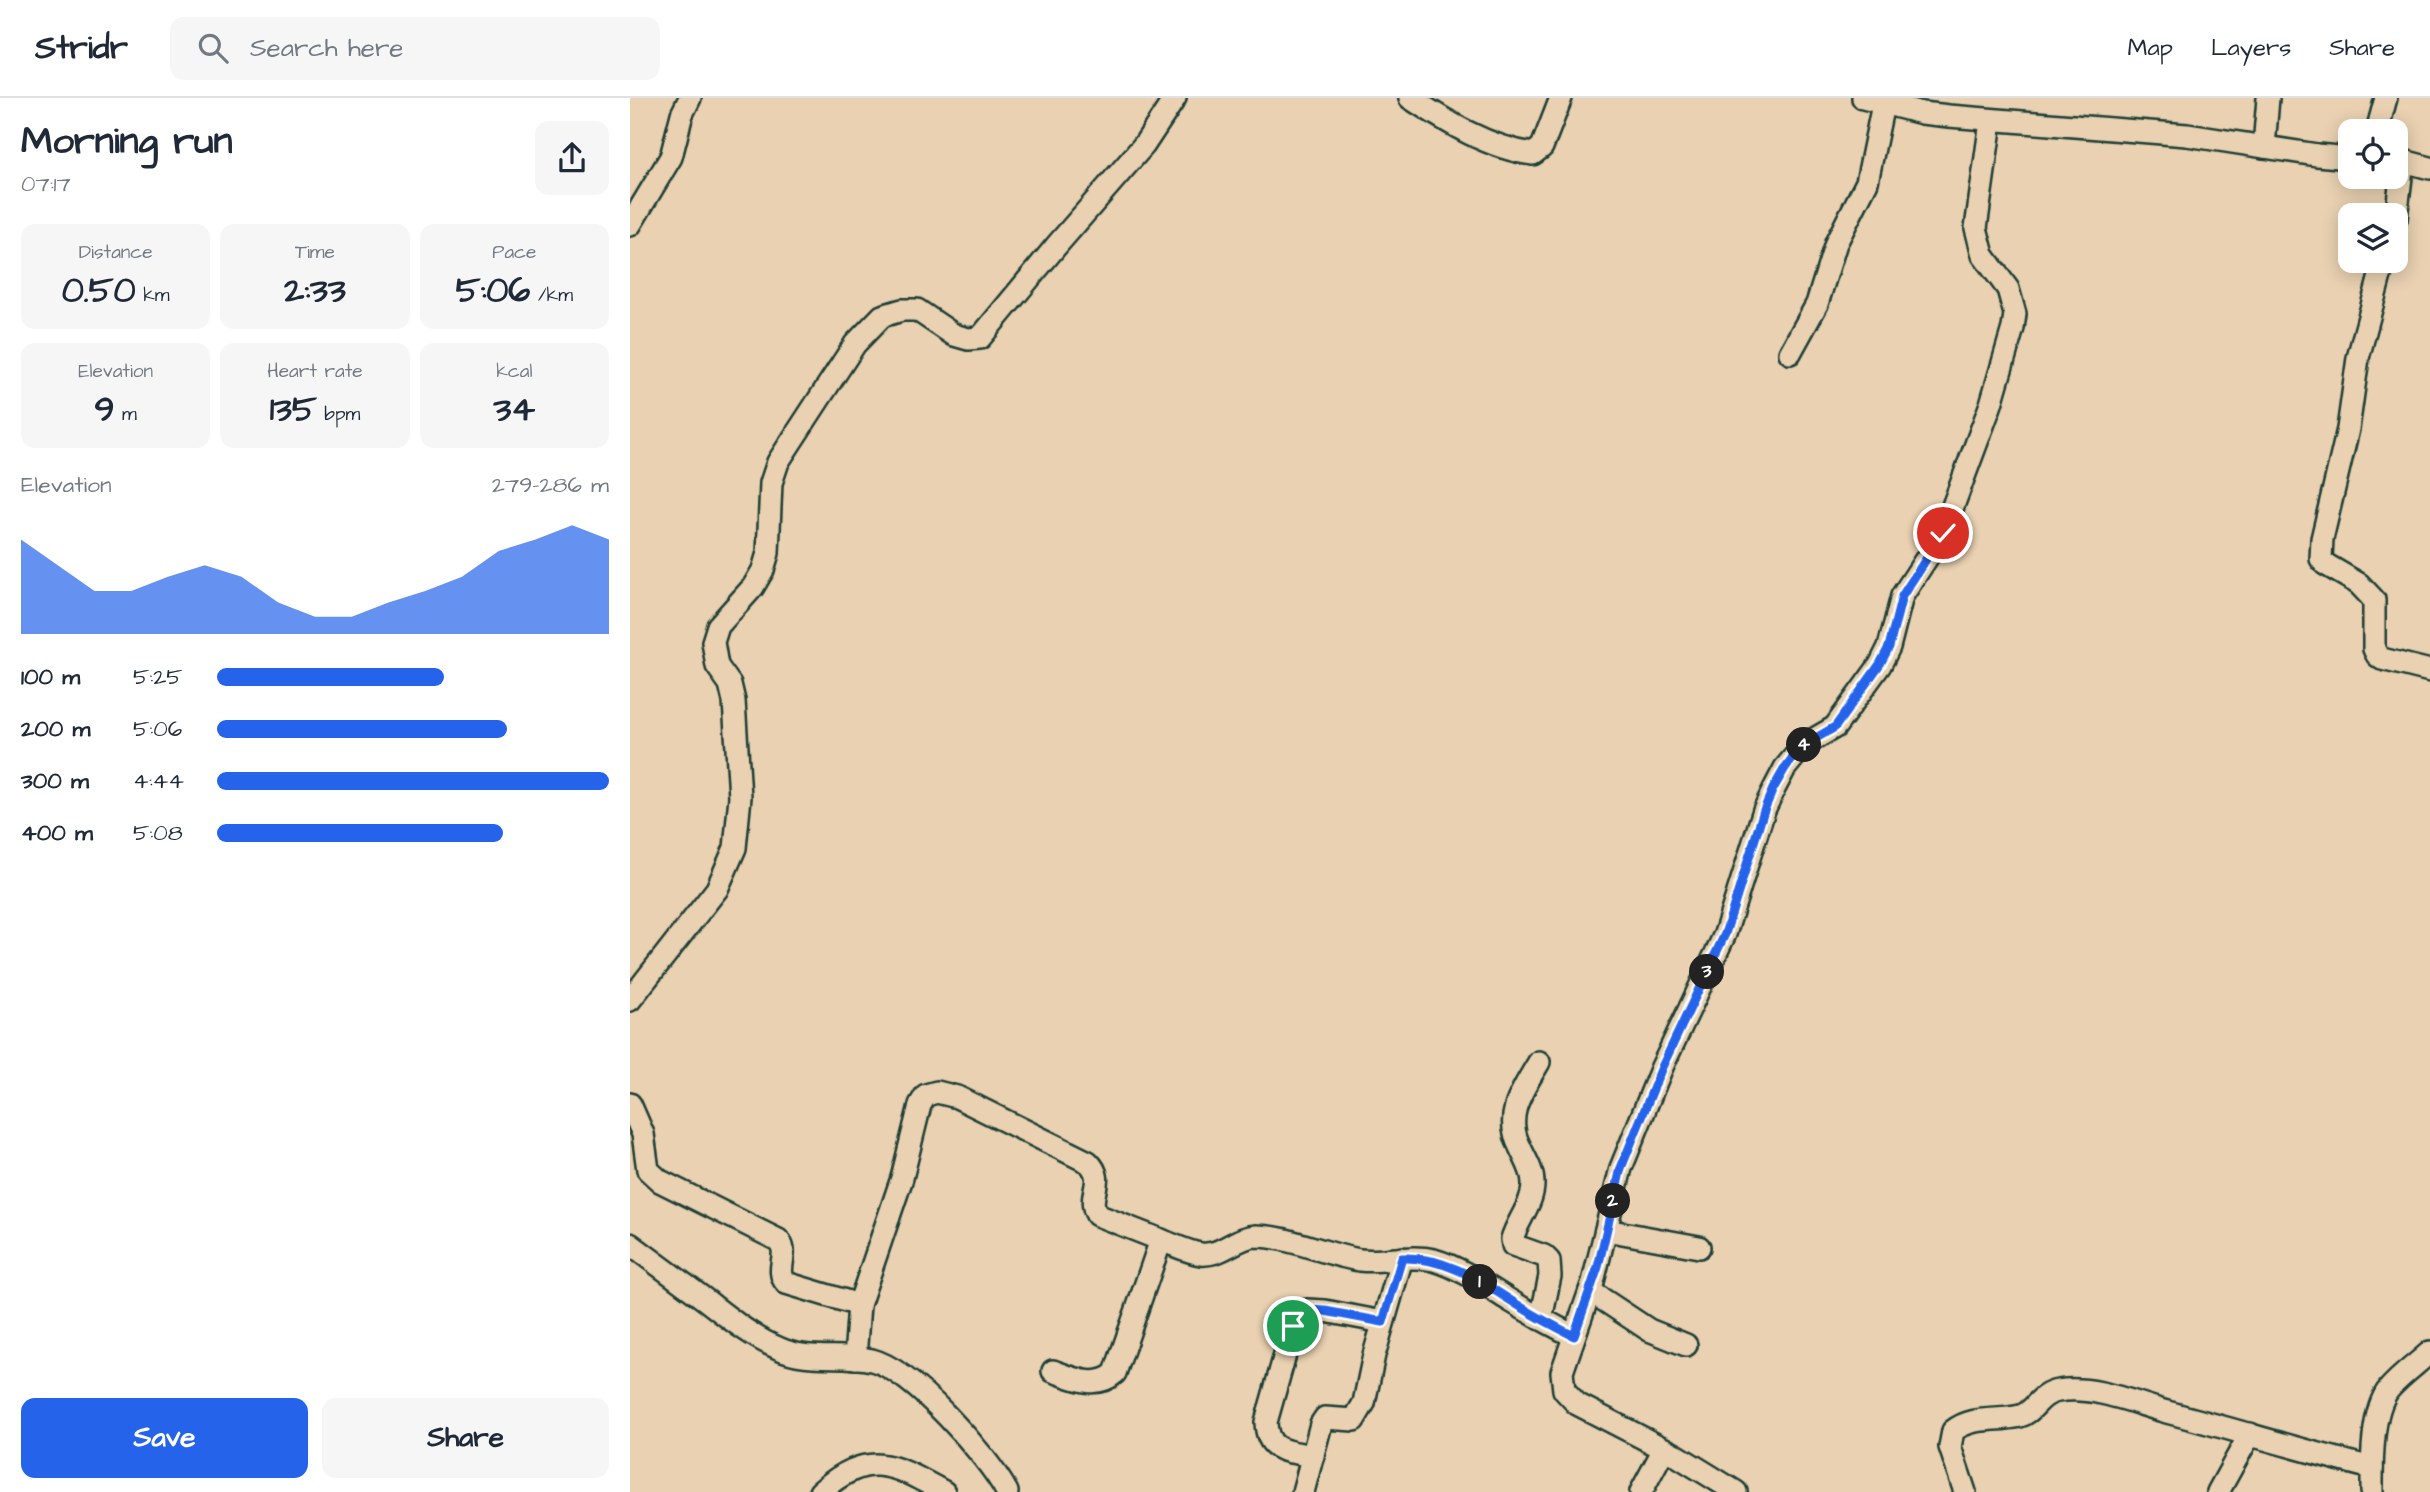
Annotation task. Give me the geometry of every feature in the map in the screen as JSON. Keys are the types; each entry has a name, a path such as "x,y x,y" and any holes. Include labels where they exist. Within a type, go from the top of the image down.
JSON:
{"street":[{"path":"630,225 671,156 682,114 690,98"},
{"path":"630,1000 718,889 735,848 740,797 734,701 730,684 717,666 713,642 718,626 753,587 763,570 768,554 771,483 778,462 855,344 882,316 902,310 917,310 954,335 968,339 980,338 1057,244 1144,145 1175,98"},
{"path":"1410,98 1459,129 1533,154 1542,147 1561,98"},
{"path":"2264,147 2268,98"},
{"path":"2380,119 2386,98"},
{"path":"1790,353 1817,304 1836,243 1867,182 1888,102 1991,121 2187,135 2338,156"},
{"path":"1736,1492 1664,1449 1569,1398 1564,1390 1562,1372 1590,1291 1621,1168 1662,1067 1725,934 1773,789 1785,768 1804,745 1835,727 1880,664 1889,647 1902,596 1943,533 1992,404 2015,314 2008,289 1983,255 1976,228 1991,121"},
{"path":"2408,162 2430,168"},
{"path":"2381,273 2358,358 2348,429 2322,539 2321,559 2359,584 2374,600 2376,655 2382,659 2430,671"},
{"path":"1539,1062 1513,1114 1512,1129 1532,1172 1533,1185 1532,1194 1512,1239 1513,1245 1544,1256 1549,1261 1541,1319"},
{"path":"855,1358 859,1304 902,1178 920,1105 926,1095 937,1092 957,1097 1088,1162 1097,1173 1098,1181 1092,1203 1097,1215 1186,1250 1210,1254 1243,1238 1272,1237 1359,1259 1425,1259 1454,1267 1574,1336"},
{"path":"630,1104 643,1133 648,1170 660,1181 778,1240 783,1245 784,1253 781,1278 786,1283 859,1304"},
{"path":"1606,1230 1699,1247"},
{"path":"1053,1371 1096,1382 1115,1373 1160,1240"},
{"path":"630,1244 747,1331 773,1347 797,1356 855,1358 879,1362 897,1372 970,1438 1000,1478 1007,1492"},
{"path":"1303,1492 1321,1424 1325,1418 1354,1420 1364,1403 1383,1322 1402,1258"},
{"path":"1590,1291 1649,1330 1686,1345"},
{"path":"1312,1456 1279,1449 1266,1433 1266,1422 1293,1326 1298,1317 1307,1310 1383,1322"},
{"path":"2372,1492 2376,1427 2384,1397 2389,1388 2430,1352"},
{"path":"1965,1492 1950,1447 1953,1431 1969,1422 2020,1416 2040,1398 2060,1390 2108,1396 2372,1468"},
{"path":"2218,1492 2250,1434"},
{"path":"1641,1492 1664,1449"},
{"path":"820,1492 861,1466 876,1464 888,1465 905,1472 944,1492"}],"route":[{"path":"1293,1326 1298,1317 1307,1310 1383,1322 1402,1258 1416,1257 1454,1267 1574,1336 1598,1267 1621,1168 1662,1067 1725,934 1773,789 1797,752 1835,727 1880,664 1889,647 1902,596 1943,533"}]}
